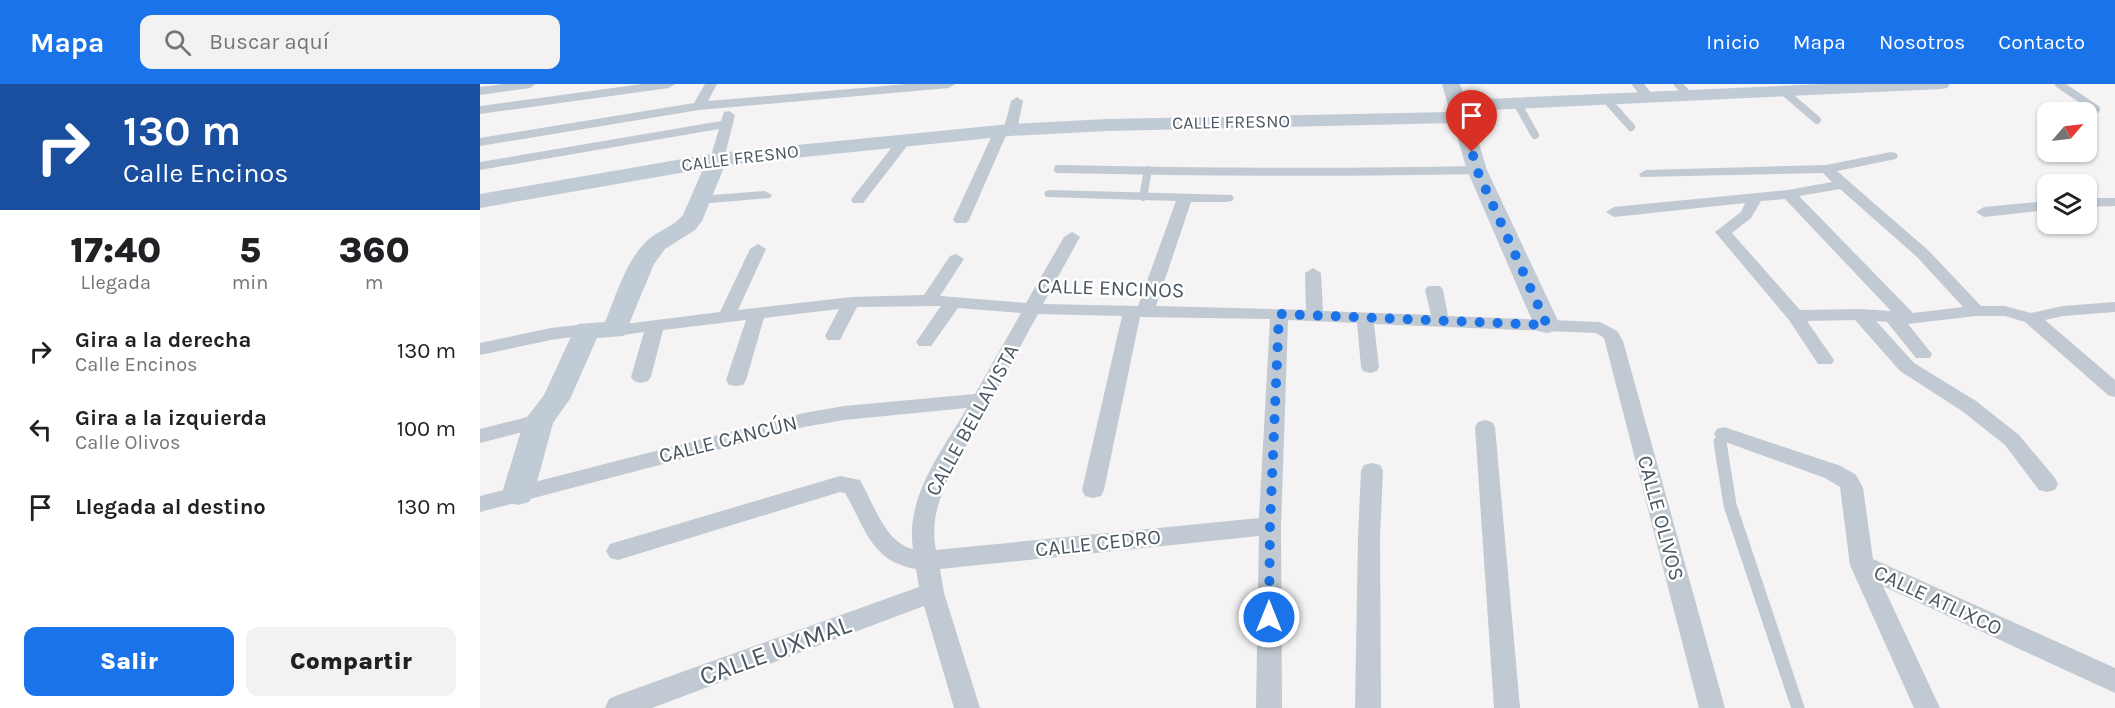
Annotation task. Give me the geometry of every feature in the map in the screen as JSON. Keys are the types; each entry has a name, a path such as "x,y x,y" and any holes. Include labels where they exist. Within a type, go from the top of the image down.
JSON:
{"street":[{"path":"480,91 530,84"},
{"path":"480,110 669,84"},
{"path":"699,106 711,84"},
{"path":"480,142 699,106 949,84"},
{"path":"1451,84 1477,170 1547,325"},
{"path":"1637,84 1650,99"},
{"name":"CALLE FRESNO","path":"480,201 717,159 1006,130 1460,111 1517,103 1650,99 1684,90 1743,88 1784,91 1941,84"},
{"path":"961,220 1006,130 1017,101"},
{"path":"518,493 539,420 556,399 649,252 687,225 694,216 717,159 725,124 734,102"},
{"path":"480,166 725,124"},
{"path":"858,200 904,141"},
{"path":"1646,174 1826,170 1891,156"},
{"path":"1826,170 1923,254 1976,311"},
{"path":"1614,212 1788,194 1842,184"},
{"path":"1050,194 1227,198"},
{"path":"1788,194 1830,233 1900,318 1923,354"},
{"path":"699,200 765,195"},
{"path":"1755,197 1751,211 1739,223 1723,232 1795,316 1825,360"},
{"path":"1093,489 1138,312 1185,198"},
{"path":"2097,203 2115,202"},
{"path":"1984,212 2037,206"},
{"path":"1033,309 1072,237"},
{"path":"726,317 758,249"},
{"path":"929,300 956,259"},
{"path":"1313,273 1315,316"},
{"path":"1434,290 1441,322"},
{"name":"CALLE ENCINOS","path":"480,349 551,334 655,326 851,302 929,300 1033,309 1279,314 1593,327 1606,331"},
{"path":"834,336 851,302"},
{"path":"925,342 953,302"},
{"path":"2031,318 2063,311 2115,307"},
{"name":"CALLE BELLAVISTA","path":"968,708 932,593 922,534 925,507 937,480 1033,309"},
{"path":"1795,316 1860,314 1900,318 1976,311 2005,311 2031,318 2115,390"},
{"path":"736,380 757,313"},
{"path":"1269,708 1270,526 1279,314"},
{"path":"1860,314 1893,354 1907,367 1969,406 2012,440 2047,484"},
{"path":"1365,318 1370,368"},
{"path":"641,377 655,326"},
{"name":"CALLE OLIVOS","path":"1606,331 1614,341 1712,708"},
{"name":"CALLE CANCÚN","path":"480,504 804,420 844,413 982,400"},
{"path":"480,436 539,420"},
{"path":"1485,427 1507,708"},
{"name":"CALLE ATLIXCO","path":"1724,434 1833,472 1848,482 1854,494 1862,565 2115,681"},
{"path":"1368,708 1369,537 1372,471"},
{"path":"618,551 832,486 848,484 852,486 883,542 891,550 903,556 926,561"},
{"name":"CALLE CEDRO","path":"926,561 1270,526"},
{"path":"1862,565 1927,708"},
{"name":"CALLE UXMAL","path":"618,708 932,593"}],"lane":[{"path":"2059,84 2087,102"},
{"path":"1784,91 1817,120"},
{"path":"1607,100 1631,127"},
{"path":"1517,103 1535,135"},
{"path":"1058,169 1336,173 1477,170"},
{"path":"1143,197 1148,170"},
{"path":"1724,434 1720,440 1730,505 1798,708"}],"route":[{"path":"1269,617 1270,526 1279,314 1547,325 1477,170 1472,152"}]}
